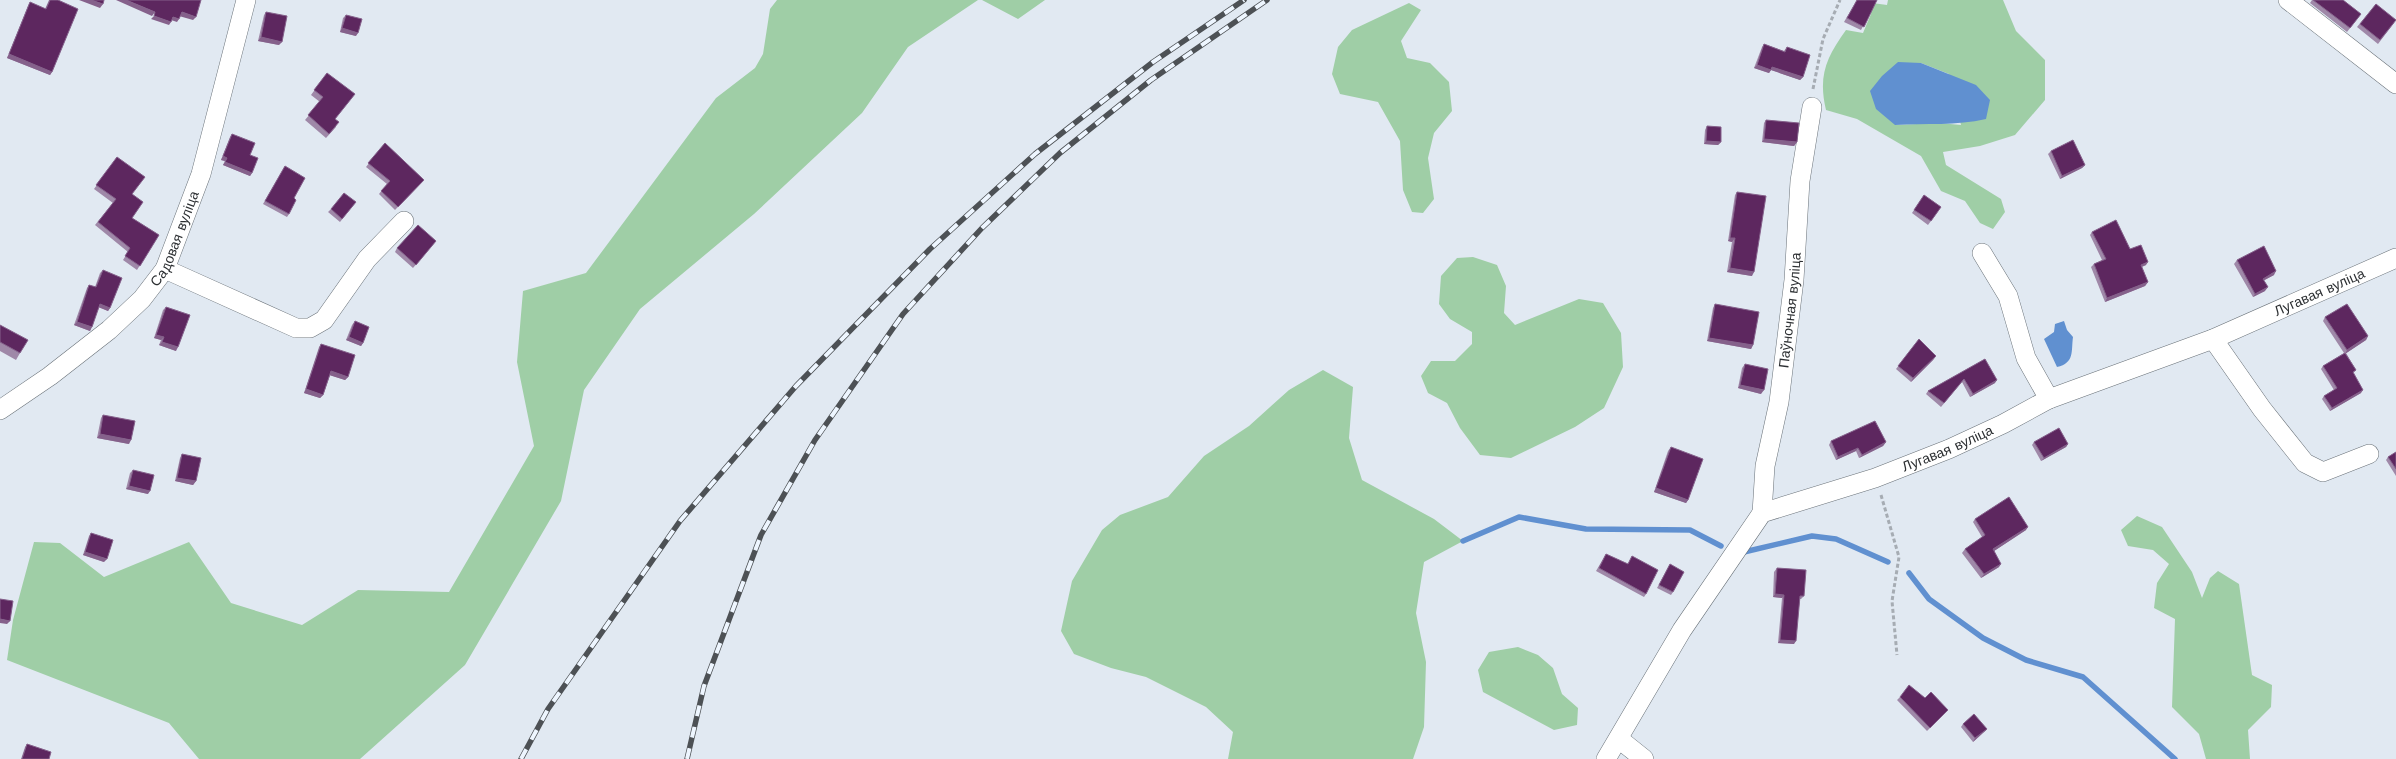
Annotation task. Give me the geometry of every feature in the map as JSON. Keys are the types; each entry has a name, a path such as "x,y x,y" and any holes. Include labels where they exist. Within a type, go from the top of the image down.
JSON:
{"street":[{"name":"Садовая вуліца","path":"0,410 50,376 108,330 142,299 166,269 200,174 246,0"},
{"path":"2288,0 2396,84"},
{"name":"Паўночная вуліца","path":"1762,513 1764,466 1779,402 1794,280 1800,181 1812,107"},
{"path":"166,269 296,328 310,328 324,320 367,259 404,221"},
{"path":"1982,253 2008,296 2026,358 2049,399"},
{"name":"Лугавая вуліца","path":"1762,513 1875,478 1949,450 2049,399 2212,339 2396,258"},
{"path":"2212,339 2262,409 2305,463 2322,472 2369,454"},
{"path":"1606,759 1682,630 1762,513"},
{"path":"1619,739 1644,759"}],"path":[{"path":"1812,107 1814,78 1823,39 1840,0"},
{"path":"1875,478 1899,557 1892,601 1897,656"}],"green space":[{"path":"777,0 978,0 908,47 862,113 754,214 640,309 584,390 561,501 465,665 360,759 199,759 169,723 7,660 13,620 34,542 60,543 104,577 189,542 231,603 302,625 358,590 449,592 534,446 517,362 523,291 586,273 716,98 755,68 763,54 770,9"},
{"path":"982,0 1045,0 1018,19"},
{"path":"1888,0 2003,0 2016,31 2045,60 2045,100 2015,135 1980,146 1943,152 1946,165 2001,199 2005,212 1993,229 1980,223 1965,201 1941,191 1921,156 1857,119 1826,110 1823,87 1824,77 1833,50 1846,30 1863,33 1871,14 1863,9 1865,2 1887,5","holes":["1921,63 1949,74 1961,125 1939,123 1895,125"]},
{"path":"1409,3 1421,10 1401,41 1407,58 1430,63 1449,82 1452,111 1434,133 1428,158 1434,199 1423,213 1412,212 1403,190 1400,141 1378,102 1340,94 1332,74 1338,47 1352,30"},
{"path":"1473,257 1497,265 1506,286 1504,313 1515,325 1579,299 1603,303 1621,333 1623,367 1604,408 1575,427 1511,458 1480,455 1460,428 1447,403 1428,393 1421,376 1431,361 1455,361 1472,344 1472,332 1450,319 1439,304 1441,276 1457,258"},
{"path":"1323,370 1353,387 1349,438 1362,480 1434,519 1463,541 1424,562 1416,613 1426,662 1424,727 1413,759 1228,759 1233,732 1206,707 1146,677 1111,668 1074,654 1061,631 1072,581 1102,530 1120,515 1168,497 1204,456 1249,426 1289,390"},
{"path":"2137,516 2162,527 2192,572 2202,598 2210,578 2218,571 2239,584 2252,675 2272,685 2271,707 2248,730 2250,759 2206,759 2199,734 2172,707 2175,619 2154,608 2157,583 2169,564 2153,550 2128,546 2121,530"},
{"path":"1518,647 1538,655 1553,668 1562,694 1578,708 1577,725 1554,730 1483,692 1478,670 1489,652"}],"water":[{"path":"1898,62 1921,63 1976,85 1990,100 1986,119 1952,123 1895,125 1876,109 1870,91 1882,76"},
{"path":"2064,321 2067,330 2073,337 2072,352 2067,363 2057,367 2044,339 2054,332 2055,324"}],"building":[{"path":"50,0 58,0 78,9 52,72 9,54 30,2 46,9"},
{"path":"91,0 104,0 103,4"},
{"path":"126,0 201,0 196,17 182,12 179,19 173,17 171,22 154,16 155,12"},
{"path":"1857,0 1877,0 1864,27 1847,18"},
{"path":"2313,0 2343,0 2361,14 2350,28"},
{"path":"2376,4 2396,20 2380,40 2360,24"},
{"path":"266,12 287,16 282,42 261,37"},
{"path":"346,15 362,19 358,33 342,28"},
{"path":"1764,44 1785,52 1787,47 1810,55 1803,77 1772,67 1771,70 1757,65"},
{"path":"327,73 355,94 335,119 339,122 329,134 308,115 323,97 314,90"},
{"path":"1766,120 1799,123 1797,142 1764,139"},
{"path":"1707,126 1721,127 1721,142 1706,141"},
{"path":"232,134 255,143 250,155 258,158 252,173 225,162 227,158 223,156"},
{"path":"2073,140 2085,165 2062,176 2051,151"},
{"path":"385,143 424,180 398,207 381,191 390,181 368,163"},
{"path":"117,157 145,177 132,194 143,202 132,218 159,235 140,266 125,256 130,248 98,222 116,199 96,185"},
{"path":"285,166 305,178 294,198 296,200 289,214 265,201"},
{"path":"1737,192 1766,196 1754,272 1730,268 1735,238 1730,238"},
{"path":"344,193 356,202 342,219 331,209"},
{"path":"1924,195 1941,207 1931,221 1914,210"},
{"path":"2116,220 2130,249 2141,245 2148,262 2141,265 2148,282 2107,298 2094,264 2106,259 2092,232"},
{"path":"418,225 436,241 416,265 397,248"},
{"path":"2264,246 2276,271 2263,279 2268,287 2255,294 2237,260"},
{"path":"103,270 122,278 110,308 100,304 92,327 77,322 89,285 96,287"},
{"path":"1715,304 1759,312 1753,345 1709,338"},
{"path":"2347,304 2368,336 2347,350 2325,317"},
{"path":"166,307 190,315 178,347 162,342 164,337 156,335"},
{"path":"355,321 369,327 363,343 349,337"},
{"path":"0,325 28,340 20,353 0,342"},
{"path":"1919,339 1936,356 1913,378 1898,366"},
{"path":"321,344 355,355 348,377 331,371 323,395 306,389"},
{"path":"2345,353 2356,370 2353,372 2363,390 2332,408 2324,396 2337,388 2323,366"},
{"path":"1985,359 1997,380 1973,394 1964,379 1944,403 1928,391"},
{"path":"1745,364 1768,369 1764,390 1740,385"},
{"path":"103,415 135,421 131,440 100,434"},
{"path":"1875,421 1886,442 1862,455 1858,448 1838,457 1831,441"},
{"path":"2059,428 2068,444 2044,458 2034,442"},
{"path":"1671,447 1703,459 1688,500 1656,488"},
{"path":"2396,452 2396,469 2388,457"},
{"path":"182,454 201,458 196,481 177,478"},
{"path":"133,470 154,475 150,491 129,486"},
{"path":"2009,497 2028,527 1993,549 2001,564 1984,574 1965,549 1985,535 1975,519"},
{"path":"91,533 113,540 107,559 85,552"},
{"path":"1606,554 1628,564 1632,556 1658,570 1646,594 1599,568"},
{"path":"1670,564 1684,572 1673,592 1659,585"},
{"path":"1777,568 1806,570 1804,596 1800,596 1796,641 1780,640 1784,595 1775,594"},
{"path":"0,599 13,601 10,621 0,619"},
{"path":"1909,685 1925,698 1931,692 1948,710 1930,728 1900,697"},
{"path":"1974,714 1987,729 1975,738 1963,724"},
{"path":"27,744 51,752 49,759 22,759"}],"waterway":[{"path":"1463,541 1519,517 1586,529 1690,530 1721,546"},
{"path":"1744,552 1812,536 1836,539 1888,562"},
{"path":"1909,573 1929,599 1983,638 2026,660 2083,677 2175,759"}],"railway":[{"path":"521,759 548,709 680,521 796,386 930,249 1035,154 1153,62 1244,0"},
{"path":"687,759 704,686 761,535 815,440 903,314 982,228 1060,153 1151,80 1267,0"}]}
